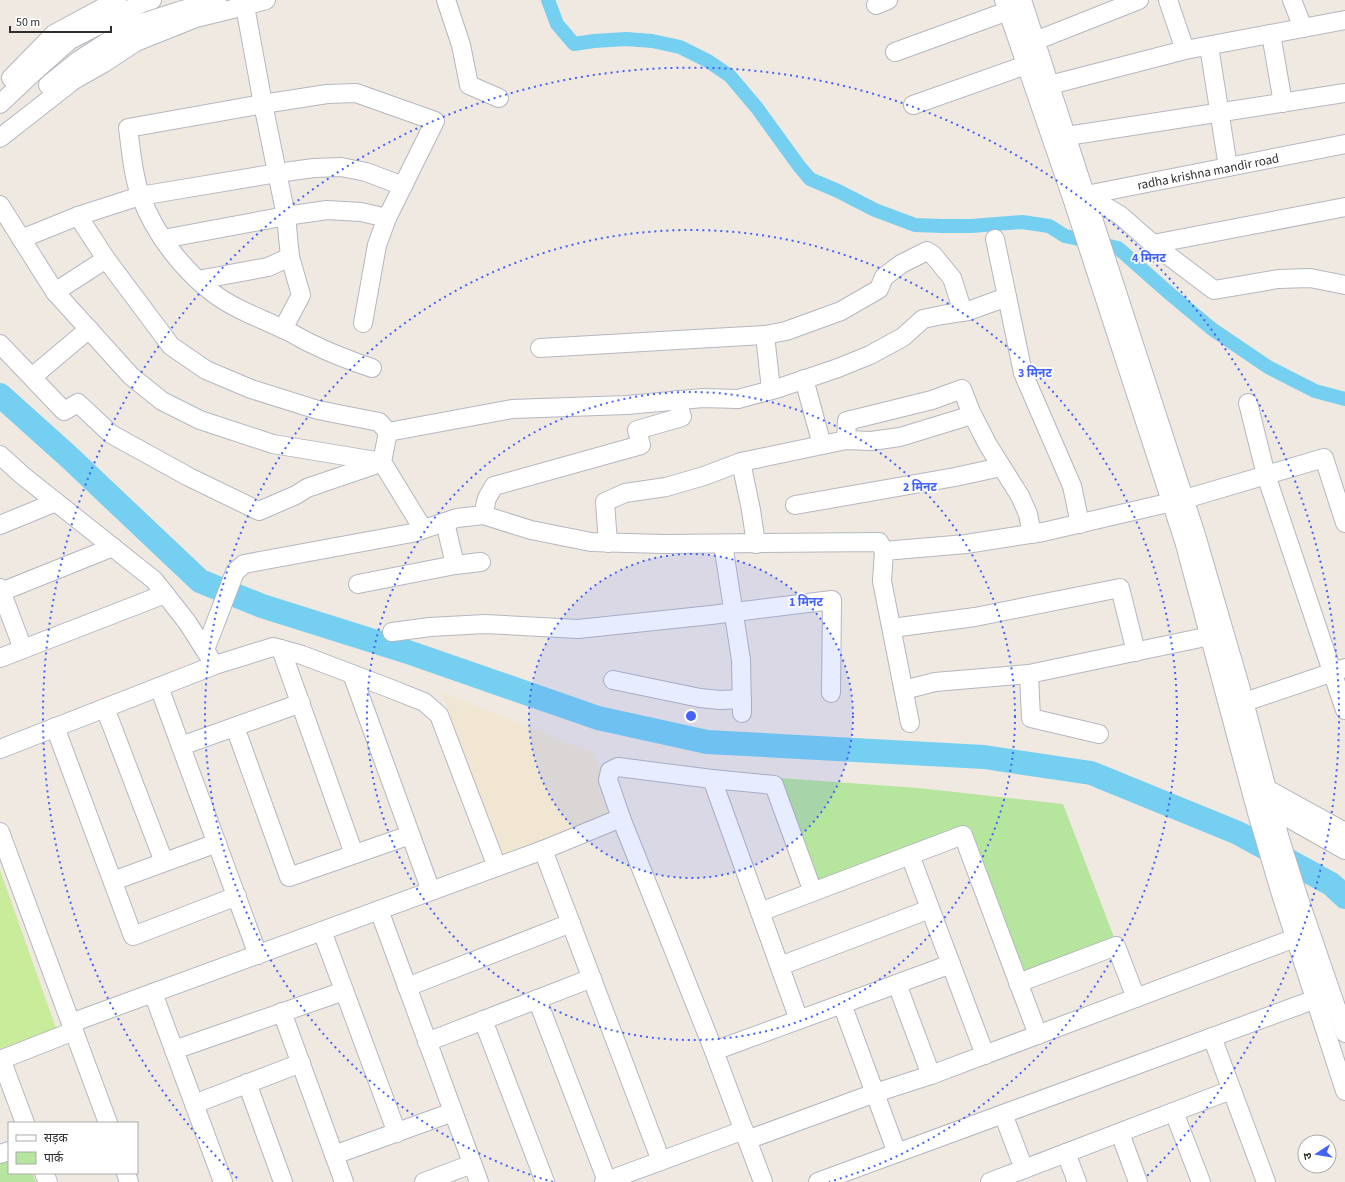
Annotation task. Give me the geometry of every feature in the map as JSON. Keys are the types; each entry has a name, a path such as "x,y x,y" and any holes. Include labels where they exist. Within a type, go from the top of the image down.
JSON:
{"street":[{"path":"0,88 54,34 117,0"},
{"path":"0,104 70,40 142,3 152,0"},
{"path":"0,132 62,73 79,60 132,26 217,0"},
{"path":"0,138 74,80 136,42 196,18 266,0"},
{"path":"446,0 461,46 469,85 499,98"},
{"path":"1022,0 1067,136 1077,200 1094,267 1178,501 1196,535 1236,705 1260,793 1260,824 1280,891 1295,938 1323,996 1345,1033"},
{"path":"1035,41 1139,0"},
{"path":"1168,0 1185,50"},
{"path":"1292,0 1303,28"},
{"path":"245,6 262,104 286,216 290,257 301,295 283,329"},
{"path":"895,52 1006,6 1026,65 1077,200 1095,223 1114,280 1178,501 1184,541 1210,636 1236,705"},
{"path":"1050,85 1185,50 1345,20"},
{"path":"1271,34 1283,103"},
{"path":"1209,46 1228,167"},
{"path":"913,105 1026,65"},
{"path":"363,323 377,245 387,218 435,121 356,93 327,94 128,128 132,159 140,196 153,223 163,239 198,280 234,306 347,360 372,368"},
{"path":"1067,136 1345,93"},
{"name":"radha krishna mandir road","path":"1077,200 1228,167 1345,144"},
{"path":"21,239 78,216 140,196 277,173 314,168 341,167 366,172 403,186"},
{"path":"1077,200 1120,215 1153,244 1214,290 1278,279 1310,278 1345,285"},
{"path":"0,206 55,292 131,376 162,401 200,420 274,444 382,462"},
{"path":"1153,244 1345,207"},
{"path":"163,239 286,216 327,210 361,212 387,218"},
{"path":"78,216 106,260 171,346 206,370 251,389 318,410 379,422 388,432"},
{"path":"995,240 1023,373 1072,486 1080,524"},
{"path":"540,348 765,335 786,331 841,311 879,289 884,277 901,264 927,251 933,255 952,278 963,312"},
{"path":"198,280 268,267 290,257"},
{"path":"55,292 106,260"},
{"path":"388,432 512,409 627,405 703,398 738,399 771,390 870,355 903,337 923,319 963,312 1007,297"},
{"path":"32,377 89,329"},
{"path":"765,335 771,390"},
{"path":"0,344 64,412 78,403 112,434 188,477 258,511 296,495 307,488 382,462"},
{"path":"804,379 822,445"},
{"path":"846,440 847,421 932,400 962,389 972,415 988,445 1020,496 1028,514 1032,534"},
{"path":"483,515 488,498 494,486 641,445 637,430 682,417 677,400"},
{"path":"1248,403 1266,475 1339,670 1345,710"},
{"path":"608,543 605,502 625,493 666,487 704,476 741,462 846,440 871,441 900,437 972,415"},
{"path":"388,432 382,462 423,530"},
{"path":"0,455 22,475 154,580 187,622 215,665"},
{"path":"884,551 966,544 1032,534 1080,524 1178,501 1324,458 1345,523"},
{"path":"741,462 756,544"},
{"path":"795,505 955,477 1001,467"},
{"path":"0,525 56,502"},
{"path":"205,650 214,630 235,572 244,564 412,533 457,518 483,515 532,530 592,542 608,543 756,544 879,542 884,551 882,582 910,723"},
{"path":"445,522 455,565"},
{"path":"613,680 700,698 720,700 742,706 741,660 723,544"},
{"path":"23,649 1,590 113,547"},
{"path":"358,584 455,565 481,562"},
{"path":"892,628 975,617 1120,588 1136,652"},
{"path":"0,658 165,594"},
{"path":"392,632 430,627 485,624 578,629 832,600 831,693"},
{"path":"904,690 935,682 1029,674 1210,636"},
{"path":"0,749 215,665 273,647 282,649 302,655 424,702 439,715 497,867"},
{"path":"282,649 354,854"},
{"path":"1236,705 1339,670"},
{"path":"352,674 431,891"},
{"path":"1029,674 1031,718 1098,734"},
{"path":"159,686 258,955"},
{"path":"181,746 301,703"},
{"path":"105,708 164,862"},
{"path":"55,727 133,936 236,896"},
{"path":"235,727 290,877 410,835"},
{"path":"763,1182 714,1051 621,818 608,780 610,771 618,767 712,779 774,784 813,892"},
{"path":"712,779 799,1020"},
{"path":"1260,793 1273,810 1299,899 1345,1091"},
{"path":"1260,793 1345,832"},
{"path":"1273,810 1345,850"},
{"path":"25,1122 1,1059 153,993 543,850 621,818"},
{"path":"760,912 963,835 1038,1035"},
{"path":"2,842 108,1122"},
{"path":"113,881 217,843"},
{"path":"543,850 661,1161"},
{"path":"910,855 984,1055"},
{"path":"780,966 930,909"},
{"path":"379,910 479,1182"},
{"path":"407,987 571,923"},
{"path":"322,931 397,1133"},
{"path":"537,1000 605,1181 661,1161 932,1075 1295,938"},
{"path":"1018,983 1116,946 1136,998"},
{"path":"714,1051 951,964"},
{"path":"427,1042 592,978"},
{"path":"897,984 932,1075"},
{"path":"174,1050 344,991"},
{"path":"153,993 223,1182"},
{"path":"818,1182 858,1175 897,1153 1323,996"},
{"path":"842,1004 897,1153"},
{"path":"282,1012 344,1182"},
{"path":"483,1020 545,1182"},
{"path":"1212,1037 1266,1182"},
{"path":"194,1104 301,1063"},
{"path":"247,1083 283,1182"},
{"path":"990,1182 1231,1090"},
{"path":"334,1155 453,1112"},
{"path":"1174,1112 1201,1182"},
{"path":"1003,1114 1024,1169"},
{"path":"1120,1133 1138,1182"},
{"path":"1066,1153 1077,1182"},
{"path":"424,1182 472,1164"}],"shaded area":[{"path":"442,692 594,753 617,813 501,854"}],"green space":[{"path":"780,778 918,788 1063,804 1115,940 1022,976 966,828 818,882"},
{"path":"0,870 56,1028 0,1049"},
{"path":"8,1158 8,1174 32,1174 36,1182 0,1182 0,1162"}],"waterway":[{"path":"548,0 557,24 574,44 626,39 652,41 680,47 708,61 730,76 757,108 810,179 838,191 875,210 915,225 971,226 1022,222 1049,226 1065,236 1118,248 1212,329 1268,367 1315,391 1345,399"},
{"path":"0,395 70,458 200,581 262,606 405,651 598,718 707,742 984,757 1091,773 1238,833 1331,884 1345,897"}]}
